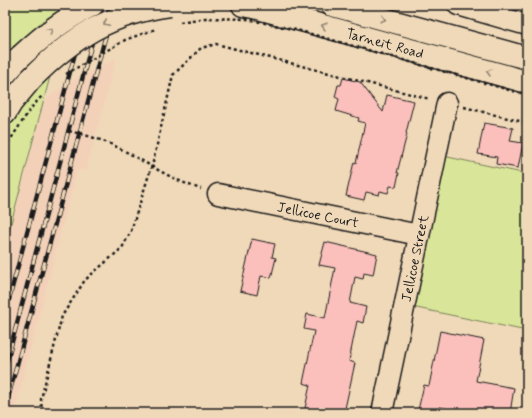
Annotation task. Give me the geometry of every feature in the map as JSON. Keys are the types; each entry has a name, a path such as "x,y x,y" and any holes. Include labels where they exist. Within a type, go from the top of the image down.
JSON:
{"main road":[{"path":"5,74 21,56 45,34 70,16 92,5"},
{"name":"Tarneit Road","path":"332,5 527,58"},
{"name":"Tarneit Road","path":"249,6 527,82"},
{"path":"5,112 10,103 39,85 61,50 87,32 134,12 173,14"}],"street":[{"path":"458,5 527,25"},
{"name":"Jellicoe Street","path":"382,413 447,103"},
{"name":"Jellicoe Court","path":"218,194 419,235"}],"path":[{"path":"173,14 205,18 247,19 297,30 527,95"},
{"path":"63,76 125,40 162,27"},
{"path":"42,413 41,398 62,316 85,280 122,248 130,231 151,166 173,75 201,48 216,44 527,123"},
{"path":"5,148 31,108 39,85"},
{"path":"69,131 99,139 119,148 174,179 218,194"}],"shaded area":[{"path":"116,58 86,170 77,170 14,413 5,413 5,166 21,134 49,97 66,84"}],"green space":[{"path":"5,5 69,5 5,246"},
{"path":"443,156 527,174 527,331 412,307"}],"building":[{"path":"343,78 360,82 383,112 387,95 414,101 397,173 399,173 396,187 390,186 388,193 380,191 379,195 366,192 364,200 346,196 354,162 356,163 365,123 358,121 359,118 336,111 339,99 335,97 338,85 341,85"},
{"path":"484,123 513,128 510,141 523,143 518,168 496,164 497,157 478,154"},
{"path":"252,239 275,244 272,257 276,258 271,278 261,276 257,295 240,291"},
{"path":"325,242 377,254 373,275 364,273 363,279 355,277 350,303 366,307 363,323 357,321 349,361 355,363 344,413 304,413 310,385 303,383 314,331 304,329 307,314 325,318 335,268 319,265"},
{"path":"440,331 484,340 476,381 514,388 510,413 468,413 440,407 439,413 418,410 424,385 429,386"}],"railway":[{"path":"5,314 88,5"},
{"path":"5,368 102,5"},
{"path":"5,409 114,5"}]}
